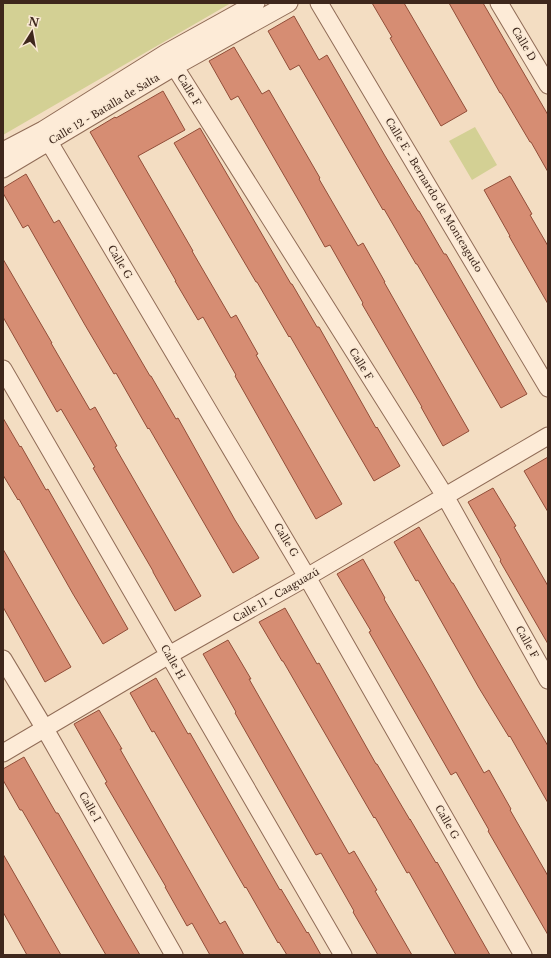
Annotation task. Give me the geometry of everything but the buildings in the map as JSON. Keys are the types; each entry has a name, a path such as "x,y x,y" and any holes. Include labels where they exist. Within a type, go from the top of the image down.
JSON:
{"street":[{"name":"Calle 12 - Batalla de Salta","path":"3,169 46,136 170,60 256,3"},
{"name":"Calle 12 - Batalla de Salta","path":"170,60 289,3"},
{"name":"Calle E - Bernardo de Monteagudo","path":"319,3 548,388"},
{"name":"Calle D","path":"499,3 548,85"},
{"name":"Calle F","path":"170,60 444,496 548,680"},
{"name":"Calle 12 - Batalla de Salta","path":"3,151 46,136"},
{"name":"Calle G","path":"46,136 307,577 522,955"},
{"name":"Calle H","path":"3,369 343,955"},
{"name":"Calle 11 - Caaguazú","path":"3,753 169,655 307,577 548,436"},
{"name":"Calle I","path":"3,660 45,729 174,955"}],"shaded area":[{"path":"3,3 231,3 3,135"},
{"path":"475,127 497,165 472,180 449,141"}]}
